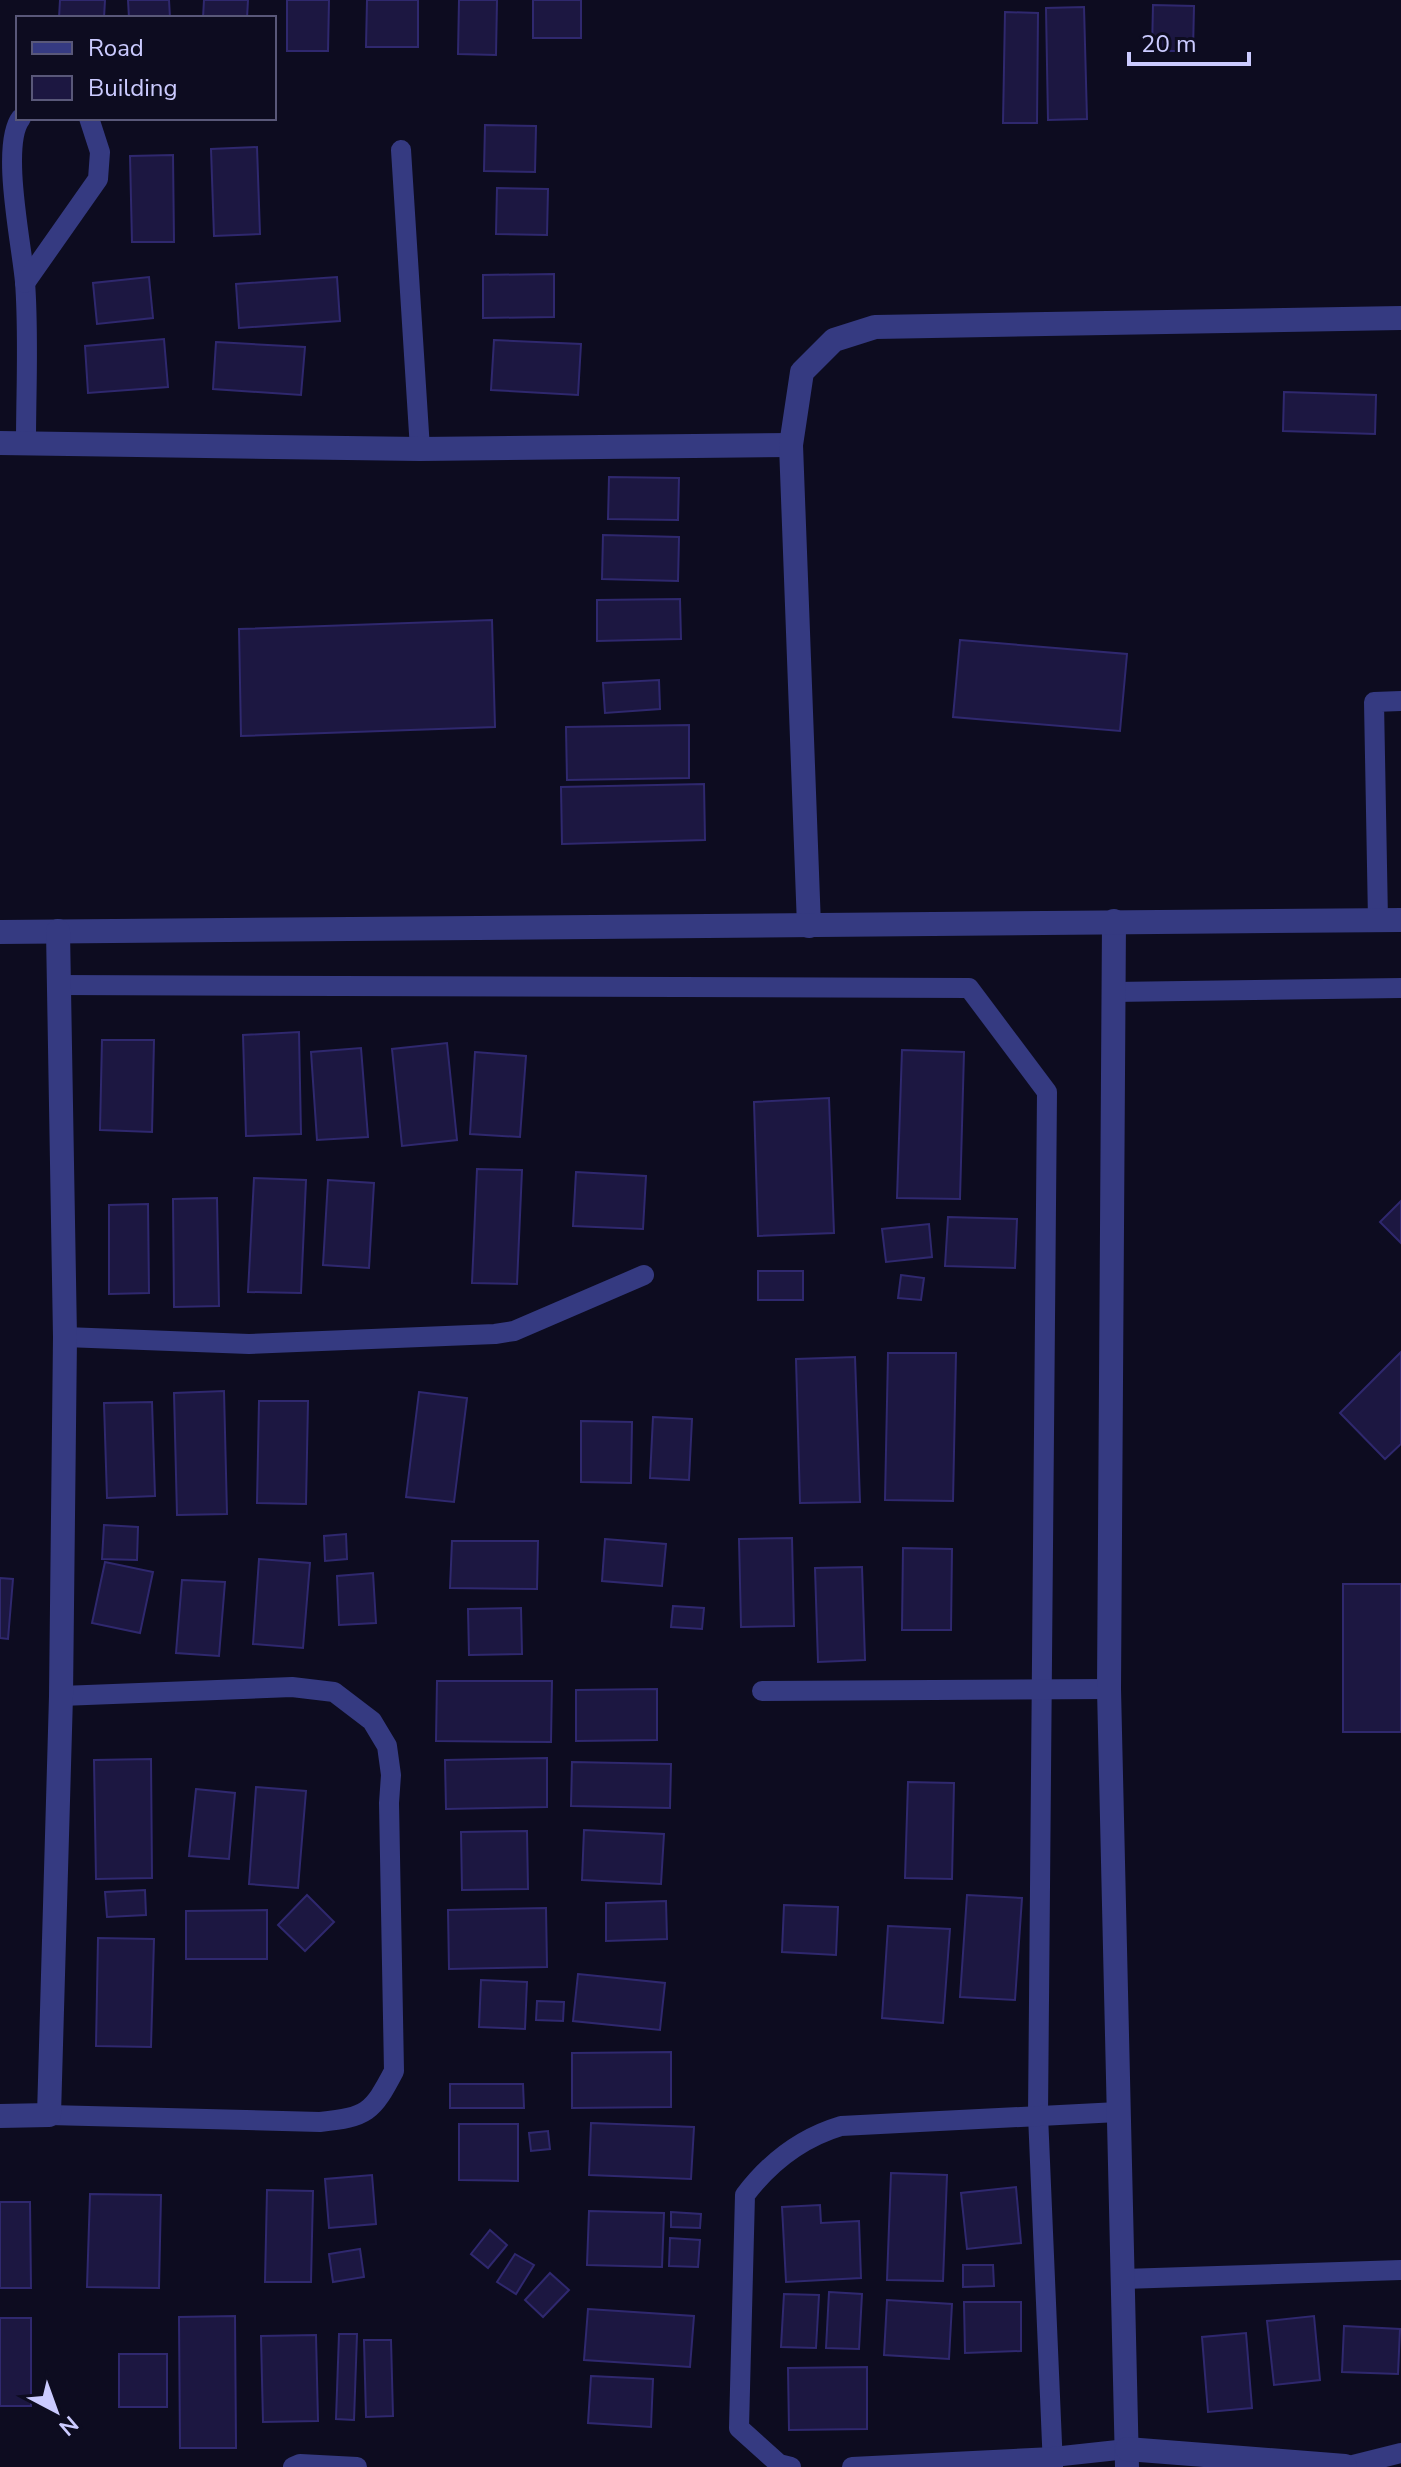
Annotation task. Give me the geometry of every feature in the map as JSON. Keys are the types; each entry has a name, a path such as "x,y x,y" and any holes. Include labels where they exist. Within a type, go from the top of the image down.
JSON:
{"street":[{"path":"809,926 791,445 802,372 834,340 875,327 1401,318"},
{"path":"0,443 420,449 791,445"},
{"path":"0,932 1389,920"},
{"path":"1114,921 1109,1689 1127,2458 1345,2466"},
{"path":"0,2116 49,2115 61,1696 65,1337 58,931"}],"lane":[{"path":"20,120 13,131 14,199 25,283 26,442"},
{"path":"25,283 98,179 100,152 90,120"},
{"path":"401,150 420,449"},
{"path":"1389,920 1374,702 1401,701"},
{"path":"58,985 969,988 1047,1092 1038,2115 1053,2462"},
{"path":"1113,992 1401,988"},
{"path":"65,1337 249,1344 495,1334 514,1331 644,1275"},
{"path":"49,2115 320,2122 357,2118 379,2100 394,2071 391,1775 387,1746 372,1721 334,1692 292,1687 61,1696"},
{"path":"762,1691 1109,1689"},
{"path":"791,2467 779,2464 739,2428 745,2195 766,2167 813,2134 841,2126 1118,2112"},
{"path":"1123,2279 1401,2270"},
{"path":"1345,2466 1401,2453"},
{"path":"852,2467 1127,2458"},
{"path":"293,2467 300,2464 357,2467"}],"building":[{"path":"60,0 105,0 104,16 59,16"},
{"path":"128,0 169,0 170,16 129,16"},
{"path":"204,0 248,0 247,16 203,16"},
{"path":"287,0 329,0 328,51 287,51"},
{"path":"367,0 418,0 418,47 366,47"},
{"path":"459,0 497,0 496,55 458,54"},
{"path":"533,0 581,0 581,38 533,38"},
{"path":"1153,5 1194,6 1193,51 1152,51"},
{"path":"1084,7 1087,119 1048,120 1046,8"},
{"path":"1005,12 1038,13 1037,123 1003,123"},
{"path":"485,125 536,126 535,172 484,171"},
{"path":"257,147 260,234 214,236 211,149"},
{"path":"173,155 174,242 132,242 130,156"},
{"path":"497,188 548,189 547,235 496,234"},
{"path":"554,274 554,317 483,318 483,275"},
{"path":"149,277 153,318 97,324 93,283"},
{"path":"337,277 340,321 239,328 236,284"},
{"path":"164,339 168,387 88,393 85,346"},
{"path":"494,340 581,344 578,395 491,390"},
{"path":"216,342 305,347 301,395 213,389"},
{"path":"1284,392 1376,395 1375,434 1283,431"},
{"path":"609,477 679,478 678,520 608,519"},
{"path":"603,535 679,537 678,581 602,579"},
{"path":"680,599 681,639 597,641 597,600"},
{"path":"492,620 495,727 241,736 239,629"},
{"path":"960,640 1127,654 1120,731 953,717"},
{"path":"659,680 660,709 605,713 603,683"},
{"path":"689,725 689,778 567,780 566,727"},
{"path":"704,784 705,840 562,844 561,787"},
{"path":"299,1032 301,1134 246,1136 243,1035"},
{"path":"102,1040 154,1040 152,1132 100,1130"},
{"path":"447,1043 457,1140 402,1146 392,1049"},
{"path":"361,1048 368,1137 317,1140 311,1052"},
{"path":"902,1050 964,1052 960,1199 897,1198"},
{"path":"475,1052 526,1056 520,1137 470,1134"},
{"path":"829,1098 834,1233 758,1236 754,1102"},
{"path":"477,1169 522,1170 517,1284 472,1283"},
{"path":"576,1172 646,1176 643,1229 573,1226"},
{"path":"254,1178 306,1180 301,1293 248,1292"},
{"path":"328,1180 374,1183 369,1268 323,1265"},
{"path":"217,1198 219,1306 174,1307 173,1199"},
{"path":"1401,1201 1401,1243 1380,1222"},
{"path":"148,1204 149,1293 109,1294 109,1205"},
{"path":"948,1217 1017,1219 1015,1268 945,1266"},
{"path":"929,1224 932,1257 886,1262 882,1229"},
{"path":"758,1271 803,1271 803,1300 758,1300"},
{"path":"901,1275 924,1278 921,1300 898,1298"},
{"path":"1401,1352 1401,1444 1385,1459 1340,1413"},
{"path":"888,1353 956,1353 953,1501 885,1500"},
{"path":"855,1357 860,1502 800,1503 796,1359"},
{"path":"224,1391 227,1514 177,1515 174,1393"},
{"path":"419,1392 467,1398 454,1502 406,1497"},
{"path":"259,1401 308,1401 306,1504 257,1503"},
{"path":"152,1402 155,1496 107,1498 104,1403"},
{"path":"653,1417 692,1419 689,1480 650,1478"},
{"path":"581,1421 632,1422 631,1483 581,1482"},
{"path":"104,1525 138,1527 137,1560 102,1559"},
{"path":"346,1534 347,1559 325,1561 324,1536"},
{"path":"792,1538 794,1626 741,1627 739,1539"},
{"path":"605,1539 666,1544 662,1586 602,1581"},
{"path":"452,1541 538,1541 537,1589 450,1588"},
{"path":"903,1548 952,1549 951,1630 902,1630"},
{"path":"259,1559 310,1563 303,1648 253,1644"},
{"path":"105,1562 153,1572 140,1633 92,1623"},
{"path":"862,1567 865,1660 818,1662 815,1568"},
{"path":"373,1573 376,1623 339,1625 337,1576"},
{"path":"0,1578 13,1579 8,1639 0,1638"},
{"path":"182,1580 225,1582 219,1656 176,1653"},
{"path":"1343,1584 1401,1584 1401,1732 1343,1732"},
{"path":"673,1606 704,1608 702,1629 671,1627"},
{"path":"521,1608 522,1654 469,1655 468,1609"},
{"path":"437,1681 552,1681 551,1742 436,1741"},
{"path":"657,1689 657,1740 576,1741 576,1690"},
{"path":"547,1758 547,1807 446,1809 445,1760"},
{"path":"151,1759 152,1878 96,1879 94,1760"},
{"path":"572,1762 671,1764 670,1808 571,1806"},
{"path":"908,1782 954,1783 952,1879 905,1878"},
{"path":"256,1787 306,1791 298,1888 249,1884"},
{"path":"196,1789 235,1793 229,1859 189,1856"},
{"path":"584,1830 664,1834 661,1884 582,1880"},
{"path":"527,1831 528,1889 462,1890 461,1832"},
{"path":"145,1890 146,1915 107,1917 105,1892"},
{"path":"307,1895 334,1922 305,1951 278,1925"},
{"path":"967,1895 1022,1898 1015,2000 960,1997"},
{"path":"666,1901 667,1939 606,1941 606,1903"},
{"path":"784,1905 838,1907 836,1955 782,1952"},
{"path":"546,1908 547,1967 449,1969 448,1910"},
{"path":"267,1910 267,1959 186,1959 186,1911"},
{"path":"888,1926 950,1929 943,2023 882,2018"},
{"path":"98,1938 154,1939 151,2047 96,2046"},
{"path":"578,1974 665,1983 660,2030 573,2021"},
{"path":"481,1980 527,1982 525,2029 479,2027"},
{"path":"537,2001 564,2002 563,2021 536,2020"},
{"path":"671,2052 671,2107 572,2108 572,2053"},
{"path":"450,2084 523,2084 524,2108 450,2108"},
{"path":"591,2123 694,2127 691,2179 589,2175"},
{"path":"459,2124 518,2124 518,2181 459,2180"},
{"path":"548,2131 550,2149 531,2151 529,2133"},
{"path":"891,2173 947,2175 943,2281 887,2280"},
{"path":"372,2175 376,2224 329,2228 325,2179"},
{"path":"1016,2187 1021,2243 967,2249 961,2193"},
{"path":"267,2190 313,2191 311,2282 265,2282"},
{"path":"90,2194 161,2195 159,2288 87,2287"},
{"path":"0,2202 30,2202 31,2288 0,2288"},
{"path":"820,2205 821,2223 859,2221 861,2278 786,2282 782,2207"},
{"path":"589,2211 664,2213 662,2267 587,2265"},
{"path":"671,2212 701,2214 700,2228 671,2227"},
{"path":"490,2230 507,2245 488,2268 471,2254"},
{"path":"670,2238 700,2240 698,2267 669,2266"},
{"path":"360,2249 364,2277 333,2282 329,2254"},
{"path":"515,2254 534,2265 516,2294 497,2282"},
{"path":"963,2265 993,2265 994,2286 963,2287"},
{"path":"550,2273 569,2290 543,2317 525,2300"},
{"path":"829,2292 862,2294 859,2349 826,2348"},
{"path":"784,2294 819,2295 816,2348 781,2347"},
{"path":"887,2300 952,2304 949,2359 884,2355"},
{"path":"964,2302 1021,2302 1021,2351 965,2353"},
{"path":"588,2309 694,2316 690,2367 584,2360"},
{"path":"235,2316 236,2448 180,2448 179,2317"},
{"path":"1314,2316 1320,2380 1274,2385 1267,2321"},
{"path":"0,2318 31,2318 31,2406 0,2406"},
{"path":"1344,2326 1400,2329 1398,2374 1342,2372"},
{"path":"1246,2333 1252,2408 1208,2412 1202,2337"},
{"path":"339,2334 357,2334 354,2420 336,2419"},
{"path":"316,2335 318,2421 263,2422 261,2336"},
{"path":"364,2340 391,2340 393,2416 366,2417"},
{"path":"119,2354 167,2354 167,2407 119,2407"},
{"path":"867,2367 867,2429 789,2430 788,2368"},
{"path":"591,2376 653,2379 651,2427 588,2423"}]}
